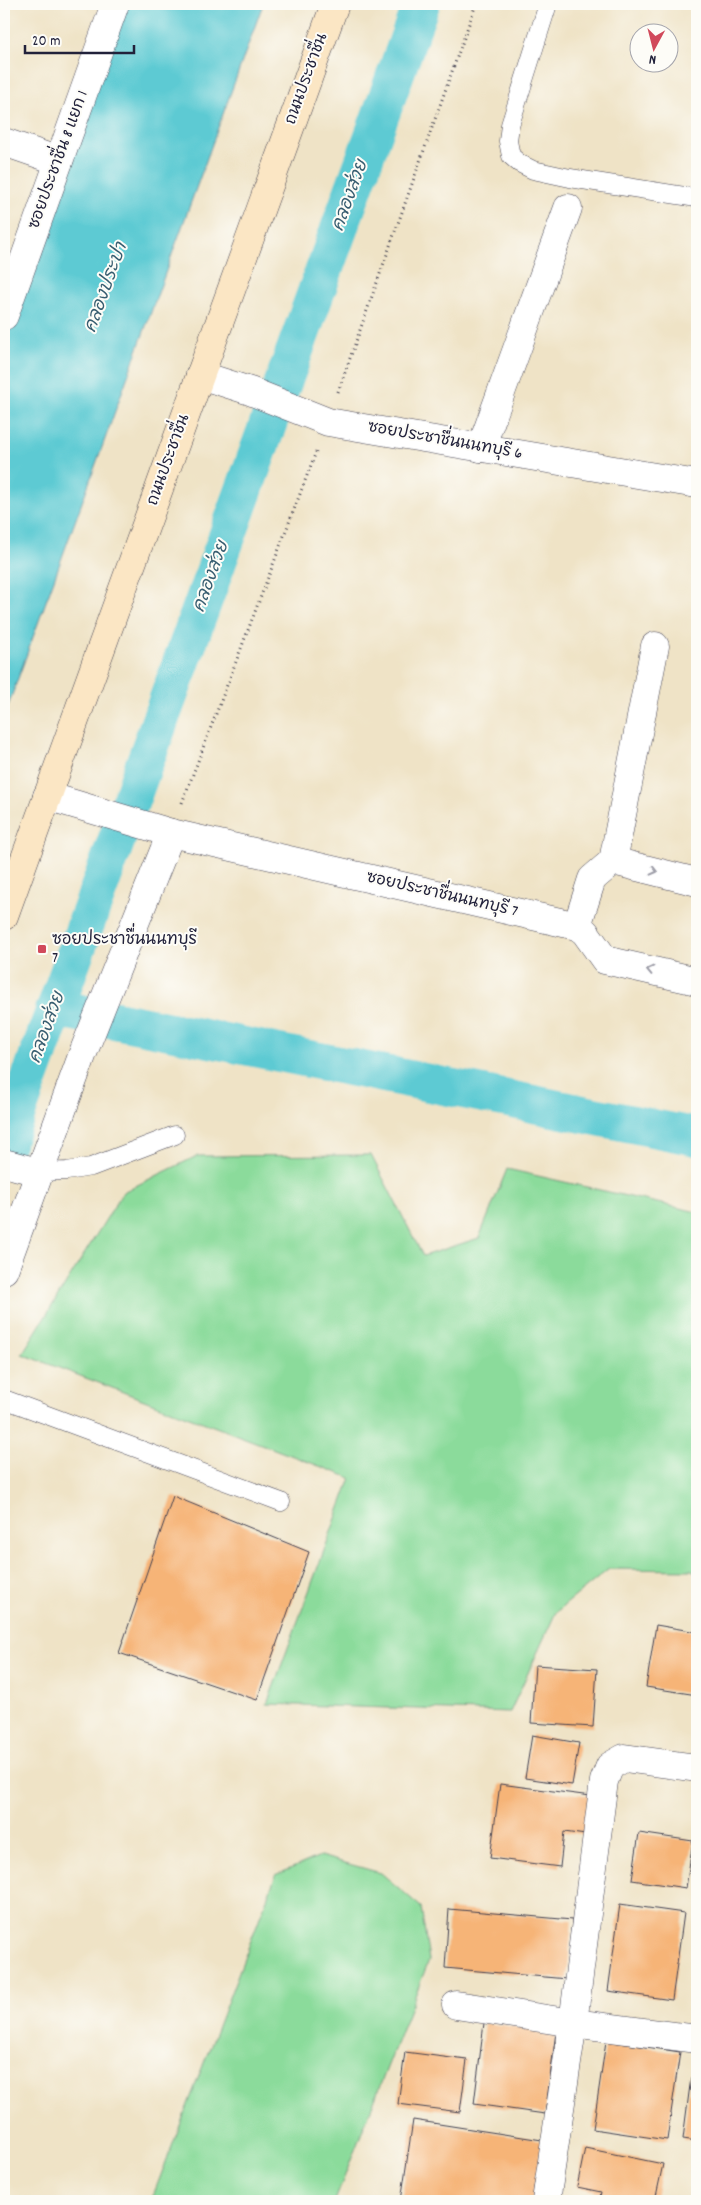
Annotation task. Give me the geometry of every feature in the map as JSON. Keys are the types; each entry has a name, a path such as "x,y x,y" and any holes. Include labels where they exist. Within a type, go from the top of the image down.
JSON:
{"main road":[{"name":"ถนนประชาชื่น","path":"4,916 335,4"}],"street":[{"name":"ซอยประชาชื่น 8 แยก 1","path":"4,316 115,4"},
{"path":"4,142 59,161"},
{"path":"481,448 568,208"},
{"name":"ซอยประชาชื่นนนทบุรี 6","path":"200,375 250,391 328,422 697,484"},
{"path":"655,646 613,861 592,879 577,926 585,932 605,960 697,982"},
{"name":"ซอยประชาชื่นนนทบุรี 7","path":"47,796 161,829 577,926"},
{"path":"4,1270 22,1168 83,1053 103,1002 161,829"},
{"path":"613,861 697,882"},
{"path":"546,2201 573,2023 604,1781 610,1766 624,1758 697,1768"},
{"path":"456,2006 697,2039"}],"lane":[{"path":"548,4 510,125 508,142 511,156 518,163 542,172 697,198"},
{"path":"22,1168 66,1171 91,1167 176,1135"},
{"path":"4,1399 281,1502"}],"green space":[{"path":"371,1155 423,1256 479,1238 507,1169 697,1212 697,1574 692,1570 609,1569 556,1612 510,1712 267,1704 351,1478 22,1354 123,1192 197,1156"},
{"path":"320,1856 381,1873 421,1907 429,1960 335,2201 151,2201 276,1875"}],"water":[{"name":"คลองประปา","path":"126,4 263,4 4,717 4,340"}],"building":[{"path":"173,1496 309,1552 257,1700 119,1653"},
{"path":"656,1625 697,1632 697,1695 646,1687"},
{"path":"535,1665 597,1669 593,1727 531,1723"},
{"path":"532,1735 579,1743 572,1785 525,1778"},
{"path":"500,1784 591,1796 586,1835 564,1832 560,1867 490,1858"},
{"path":"639,1833 693,1841 686,1888 632,1880"},
{"path":"620,1904 684,1913 672,2000 608,1991"},
{"path":"449,1909 572,1920 567,1979 445,1968"},
{"path":"484,2023 556,2032 545,2114 474,2104"},
{"path":"606,2041 680,2052 667,2140 593,2129"},
{"path":"405,2052 467,2060 460,2112 398,2104"},
{"path":"691,2077 697,2077 697,2141 683,2139"},
{"path":"413,2120 542,2140 532,2201 401,2201"},
{"path":"585,2148 663,2164 655,2201 599,2201 601,2192 577,2187"}],"waterway":[{"name":"คลองส่วย","path":"4,1149 421,4"},
{"path":"55,1008 697,1137"}],"place":[{"name":"ซอยประชาชื่นนนทบุรี 7","path":"42,949"}]}
